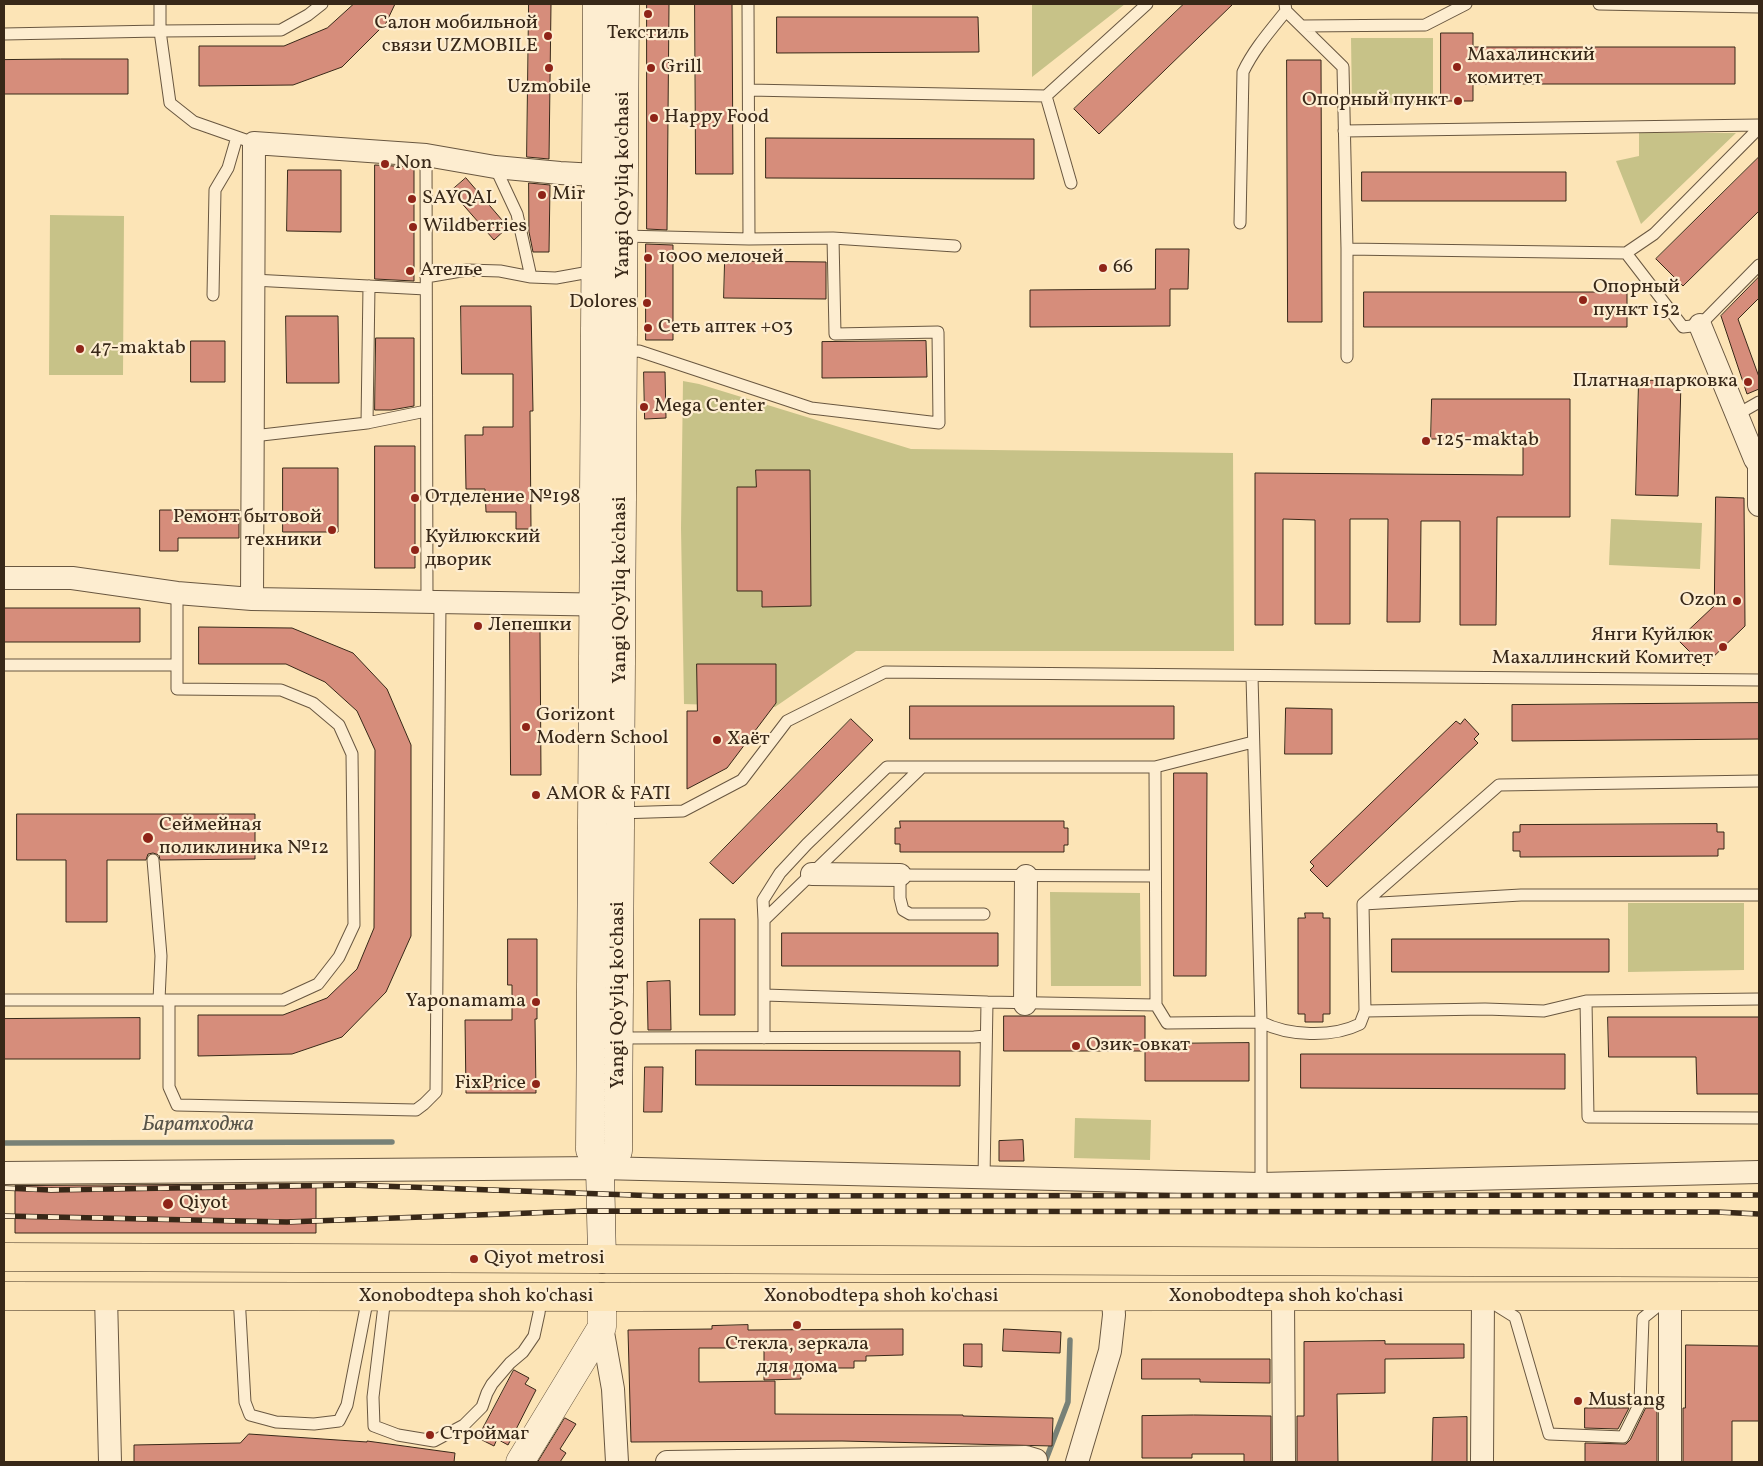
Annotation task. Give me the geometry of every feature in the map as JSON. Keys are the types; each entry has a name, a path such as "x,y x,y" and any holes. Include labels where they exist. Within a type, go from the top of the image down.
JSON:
{"highway":[{"name":"Xonobodtepa shoh ko'chasi","path":"4,1257 1759,1263"},
{"path":"602,1259 602,1298"},
{"name":"Xonobodtepa shoh ko'chasi","path":"4,1296 602,1298 1759,1296"}],"main road":[{"name":"Yangi Qo'yliq ko'chasi","path":"597,4 593,605 619,1038 618,1150 600,1168"},
{"name":"Yangi Qo'yliq ko'chasi","path":"602,1259 600,1168 590,1150 606,813 621,605 625,4"},
{"path":"520,1462 602,1327 602,1298"}],"street":[{"path":"252,599 254,280 246,140 426,155 495,166 560,173 624,176"},
{"path":"1700,325 1757,458 1759,465 1759,505"},
{"path":"4,578 72,578 177,593 252,599 621,605"},
{"path":"812,874 900,875"},
{"path":"1025,1004 1026,876"},
{"path":"4,1173 600,1168 1261,1184 1759,1172"},
{"path":"106,1296 110,1462"},
{"path":"1482,1462 1483,1296"},
{"path":"1670,1296 1670,1462"},
{"path":"1077,1462 1110,1350 1114,1316 1113,1297"},
{"path":"1283,1297 1284,1462"},
{"path":"602,1327 613,1389 617,1462"},
{"path":"667,1462 1026,1457 1039,1461"}],"lane":[{"path":"160,4 160,31 170,103 194,122 246,140 215,190 213,295"},
{"path":"4,34 281,30 308,15 322,4"},
{"path":"748,4 749,239"},
{"path":"749,90 1046,96 1147,4"},
{"path":"1302,26 1425,25 1466,4"},
{"path":"1599,4 1759,7"},
{"path":"1240,223 1244,72 1250,58 1286,7 1302,26 1343,66 1347,357"},
{"path":"1046,96 1071,183"},
{"path":"1344,131 1759,124"},
{"path":"1347,249 1626,253 1654,234 1759,128"},
{"path":"153,860 169,1087 177,1105 416,1110 436,1092 434,602 426,411 426,155"},
{"path":"495,166 517,214 531,277"},
{"path":"624,236 749,239 833,238 955,246"},
{"path":"594,352 639,351 811,408 939,423 938,332 834,334 833,238"},
{"path":"1626,253 1683,327 1700,325 1759,265"},
{"path":"426,277 468,270 500,271 531,277 556,278 595,271"},
{"path":"254,280 426,289"},
{"path":"367,423 369,286"},
{"path":"1738,414 1759,402"},
{"path":"252,436 367,423 426,411"},
{"path":"4,1000 283,1000 318,984 339,958 354,926 352,754 339,726 313,704 281,690 177,688 177,593"},
{"path":"4,665 176,665"},
{"path":"606,813 665,813 683,811 742,780 787,722 885,672 1759,680"},
{"path":"1252,676 1261,1022 1261,1184"},
{"path":"764,1038 763,900 780,873 858,793 887,767 1155,767 1253,742"},
{"path":"1155,767 1156,1005 1167,1023 1261,1022 1273,1028 1294,1032 1336,1032 1350,1029 1360,1024 1364,1010 1363,904 1499,785 1759,781"},
{"path":"764,920 921,768"},
{"path":"984,914 910,914 903,910 900,898 900,875 1155,876"},
{"path":"1363,904 1520,895 1759,895"},
{"path":"764,995 1025,1004 1156,1005"},
{"path":"1364,1010 1485,1009 1544,1012 1586,1001 1759,999"},
{"path":"1586,1001 1588,1117 1759,1118"},
{"path":"984,1178 987,1002"},
{"path":"619,1038 986,1036"},
{"path":"239,1296 245,1402 250,1414 276,1422 314,1424 339,1421 347,1405 376,1297"},
{"path":"1483,1296 1515,1317 1549,1434 1623,1437 1640,1403 1642,1318 1670,1296"},
{"path":"376,1297 374,1426 398,1435 434,1441 464,1425 482,1407 492,1384 510,1363 523,1352 534,1336 541,1297"}],"shaded area":[{"path":"1032,4 1125,4 1032,77"},
{"path":"1351,38 1433,38 1433,105 1352,105"},
{"path":"1639,133 1736,133 1641,224 1616,161 1639,156"},
{"path":"50,215 124,216 123,375 49,375"},
{"path":"683,381 699,384 911,449 1233,453 1234,651 856,651 775,707 684,704 681,528"},
{"path":"1611,519 1702,523 1700,569 1609,565"},
{"path":"1050,892 1140,893 1141,986 1051,986"},
{"path":"1628,903 1744,903 1744,970 1628,972"},
{"path":"1075,1118 1151,1120 1150,1160 1074,1158"}],"building":[{"path":"354,4 395,4 386,23 342,67 293,85 199,86 199,46 284,46 327,28"},
{"path":"529,4 551,4 549,159 527,157"},
{"path":"647,4 669,4 667,230 647,229"},
{"path":"695,4 732,4 733,174 696,174"},
{"path":"1184,4 1233,4 1099,134 1074,109"},
{"path":"777,17 978,17 979,52 777,53"},
{"path":"1441,33 1473,33 1473,47 1735,47 1735,84 1473,84 1473,101 1441,101"},
{"path":"128,59 128,94 4,94 4,60"},
{"path":"1287,60 1321,60 1322,322 1288,322"},
{"path":"766,138 1034,139 1034,179 766,178"},
{"path":"1759,157 1759,211 1683,286 1656,259"},
{"path":"375,165 414,167 414,281 375,279"},
{"path":"288,170 341,170 341,232 287,231"},
{"path":"1362,172 1566,172 1566,201 1362,201"},
{"path":"466,178 508,227 494,240 451,191"},
{"path":"529,183 550,185 549,252 533,252 529,232"},
{"path":"646,244 673,245 673,340 646,340"},
{"path":"1156,249 1189,249 1188,289 1170,289 1170,326 1030,327 1030,290 1155,289"},
{"path":"725,261 826,262 826,299 724,298"},
{"path":"1759,277 1759,298 1738,319 1759,377 1759,389 1747,394 1721,316"},
{"path":"1364,292 1627,292 1627,327 1364,327"},
{"path":"461,306 531,306 533,411 530,411 531,529 516,529 516,512 486,512 485,489 466,489 465,435 483,435 483,427 513,427 513,374 462,374"},
{"path":"286,316 338,316 339,383 287,383"},
{"path":"376,338 414,338 414,406 391,410 375,410"},
{"path":"191,341 225,341 225,382 191,382"},
{"path":"926,341 927,377 822,378 822,342"},
{"path":"644,372 665,372 666,418 645,419"},
{"path":"1639,380 1681,381 1678,496 1636,495"},
{"path":"1432,399 1570,399 1570,517 1497,517 1496,625 1460,625 1460,521 1421,521 1420,622 1387,622 1388,519 1350,519 1350,624 1315,624 1315,520 1283,519 1283,625 1255,625 1255,473 1523,475 1523,439 1431,439"},
{"path":"375,446 415,446 415,568 375,568"},
{"path":"283,468 338,468 338,532 283,532"},
{"path":"756,470 810,470 811,606 762,607 762,591 737,591 737,487 756,487"},
{"path":"1716,497 1744,498 1745,626 1704,666 1678,640 1714,606"},
{"path":"160,510 239,510 239,538 178,538 178,551 160,551"},
{"path":"4,608 140,608 140,642 4,642"},
{"path":"199,627 292,628 353,653 387,689 411,745 411,936 386,992 342,1037 292,1054 198,1056 198,1015 283,1015 327,998 357,969 374,928 375,750 357,711 325,682 286,664 199,664"},
{"name":"Gorizont Modern School","path":"510,629 540,629 541,775 511,775"},
{"path":"697,664 776,664 776,703 727,768 687,789 687,711 697,711"},
{"path":"1759,703 1759,739 1512,741 1512,705"},
{"path":"910,706 1174,706 1174,739 910,739"},
{"path":"1286,708 1332,709 1332,754 1285,754"},
{"path":"851,719 873,740 733,884 710,863"},
{"path":"1465,719 1479,734 1474,739 1478,743 1327,887 1310,870 1314,866 1310,862 1456,721 1460,724"},
{"path":"1174,773 1207,773 1206,976 1174,976"},
{"path":"17,814 255,814 255,859 160,860 159,855 153,853 148,854 146,860 107,860 107,922 66,922 66,860 17,860"},
{"path":"900,821 1064,821 1064,828 1068,828 1068,845 1064,845 1064,852 900,852 900,844 895,844 895,828 900,828"},
{"path":"1717,824 1717,832 1724,832 1724,849 1718,849 1718,856 1520,857 1520,851 1513,851 1513,832 1520,832 1520,825"},
{"path":"1305,913 1323,913 1323,918 1330,918 1330,1014 1323,1014 1323,1022 1305,1022 1305,1014 1298,1014 1298,918 1305,918"},
{"path":"700,919 735,919 735,1015 700,1015"},
{"path":"782,933 998,933 998,966 782,966"},
{"path":"508,939 537,939 536,1093 466,1093 465,1020 512,1020 512,985 508,985"},
{"path":"1392,939 1609,939 1609,972 1392,972"},
{"path":"670,981 671,1030 648,1030 647,982"},
{"path":"1004,1016 1145,1016 1145,1051 1004,1051"},
{"path":"1608,1017 1759,1017 1759,1094 1697,1094 1696,1057 1609,1057"},
{"path":"140,1018 140,1059 4,1059 4,1019"},
{"path":"1249,1043 1249,1081 1145,1081 1145,1044"},
{"path":"696,1050 960,1051 960,1086 696,1085"},
{"path":"1301,1054 1565,1054 1565,1089 1301,1088"},
{"path":"645,1067 663,1067 662,1112 644,1112"},
{"path":"1023,1140 1024,1161 999,1161 999,1141"},
{"path":"316,1184 316,1233 15,1233 15,1186"},
{"path":"748,1325 748,1330 903,1329 903,1355 866,1356 866,1361 854,1361 854,1368 801,1368 801,1379 764,1380 764,1348 699,1348 699,1382 775,1381 775,1414 963,1415 1053,1418 1052,1446 842,1441 631,1442 628,1330 712,1329 712,1326"},
{"path":"1004,1329 1061,1332 1060,1353 1003,1351"},
{"path":"1385,1341 1385,1344 1464,1344 1464,1358 1385,1359 1385,1393 1337,1394 1338,1462 1297,1462 1297,1416 1304,1416 1304,1342"},
{"path":"964,1344 982,1344 982,1367 964,1366"},
{"path":"1686,1345 1759,1346 1759,1421 1732,1421 1732,1462 1683,1462"},
{"path":"1142,1359 1270,1359 1270,1383 1200,1382 1200,1379 1142,1379"},
{"path":"514,1370 529,1378 525,1384 536,1390 508,1445 497,1439 494,1446 478,1438"},
{"path":"1585,1408 1629,1408 1618,1429 1585,1428"},
{"path":"1646,1408 1657,1408 1657,1462 1585,1462 1585,1443 1626,1444 1630,1440"},
{"path":"1142,1416 1271,1416 1271,1462 1244,1462 1244,1454 1192,1454 1192,1458 1142,1458"},
{"path":"1467,1417 1467,1462 1432,1462 1433,1418"},
{"path":"565,1418 576,1424 560,1449 566,1453 560,1462 538,1462"},
{"path":"249,1434 367,1441 455,1453 454,1462 134,1462 134,1445 240,1443"}],"waterway":[{"name":"Баратходжа","path":"4,1143 392,1142"},
{"name":"Баратходжа","path":"1045,1462 1068,1402 1070,1340"}],"railway":[{"path":"4,1188 51,1190 352,1185 659,1196 1759,1195"},
{"path":"4,1216 287,1222 584,1211 1717,1212 1759,1214"}],"place":[{"name":"Текстиль","path":"648,14"},
{"name":"Салон мобильной связи UZMOBILE","path":"548,36"},
{"name":"Махалинский комитет","path":"1457,67"},
{"name":"Uzmobile","path":"549,68"},
{"name":"Grill","path":"651,68"},
{"name":"Опорный пункт","path":"1458,101"},
{"name":"Happy Food","path":"654,118"},
{"name":"Non","path":"385,164"},
{"name":"Mir","path":"542,195"},
{"name":"SAYQAL","path":"412,199"},
{"name":"Wildberries","path":"413,227"},
{"name":"1000 мелочей","path":"648,258"},
{"name":"66","path":"1103,268"},
{"name":"Ателье","path":"410,271"},
{"name":"Опорный пункт 152","path":"1583,300"},
{"name":"Dolores","path":"647,303"},
{"name":"Сеть аптек +03","path":"648,328"},
{"name":"47-maktab","path":"80,349"},
{"name":"Платная парковка","path":"1748,382"},
{"name":"Mega Center","path":"644,407"},
{"name":"125-maktab","path":"1426,441"},
{"name":"Отделение №198","path":"415,498"},
{"name":"Ремонт бытовой техники","path":"332,530"},
{"name":"Куйлюкский дворик","path":"415,550"},
{"name":"Ozon","path":"1737,601"},
{"name":"Лепешки","path":"478,626"},
{"name":"Янги Куйлюк Махаллинский Комитет","path":"1723,647"},
{"name":"Gorizont Modern School","path":"526,727"},
{"name":"Хаёт","path":"717,740"},
{"name":"AMOR & FATI","path":"536,795"},
{"name":"Сеймейная поликлиника №12","path":"148,838"},
{"name":"Yaponamama","path":"536,1002"},
{"name":"Озик-овкат","path":"1076,1046"},
{"name":"FixPrice","path":"536,1084"},
{"name":"Qiyot","path":"168,1204"},
{"name":"Qiyot metrosi","path":"474,1259"},
{"name":"Стекла, зеркала для дома","path":"797,1325"},
{"name":"Mustang","path":"1578,1401"},
{"name":"Строймаг","path":"430,1435"}]}
